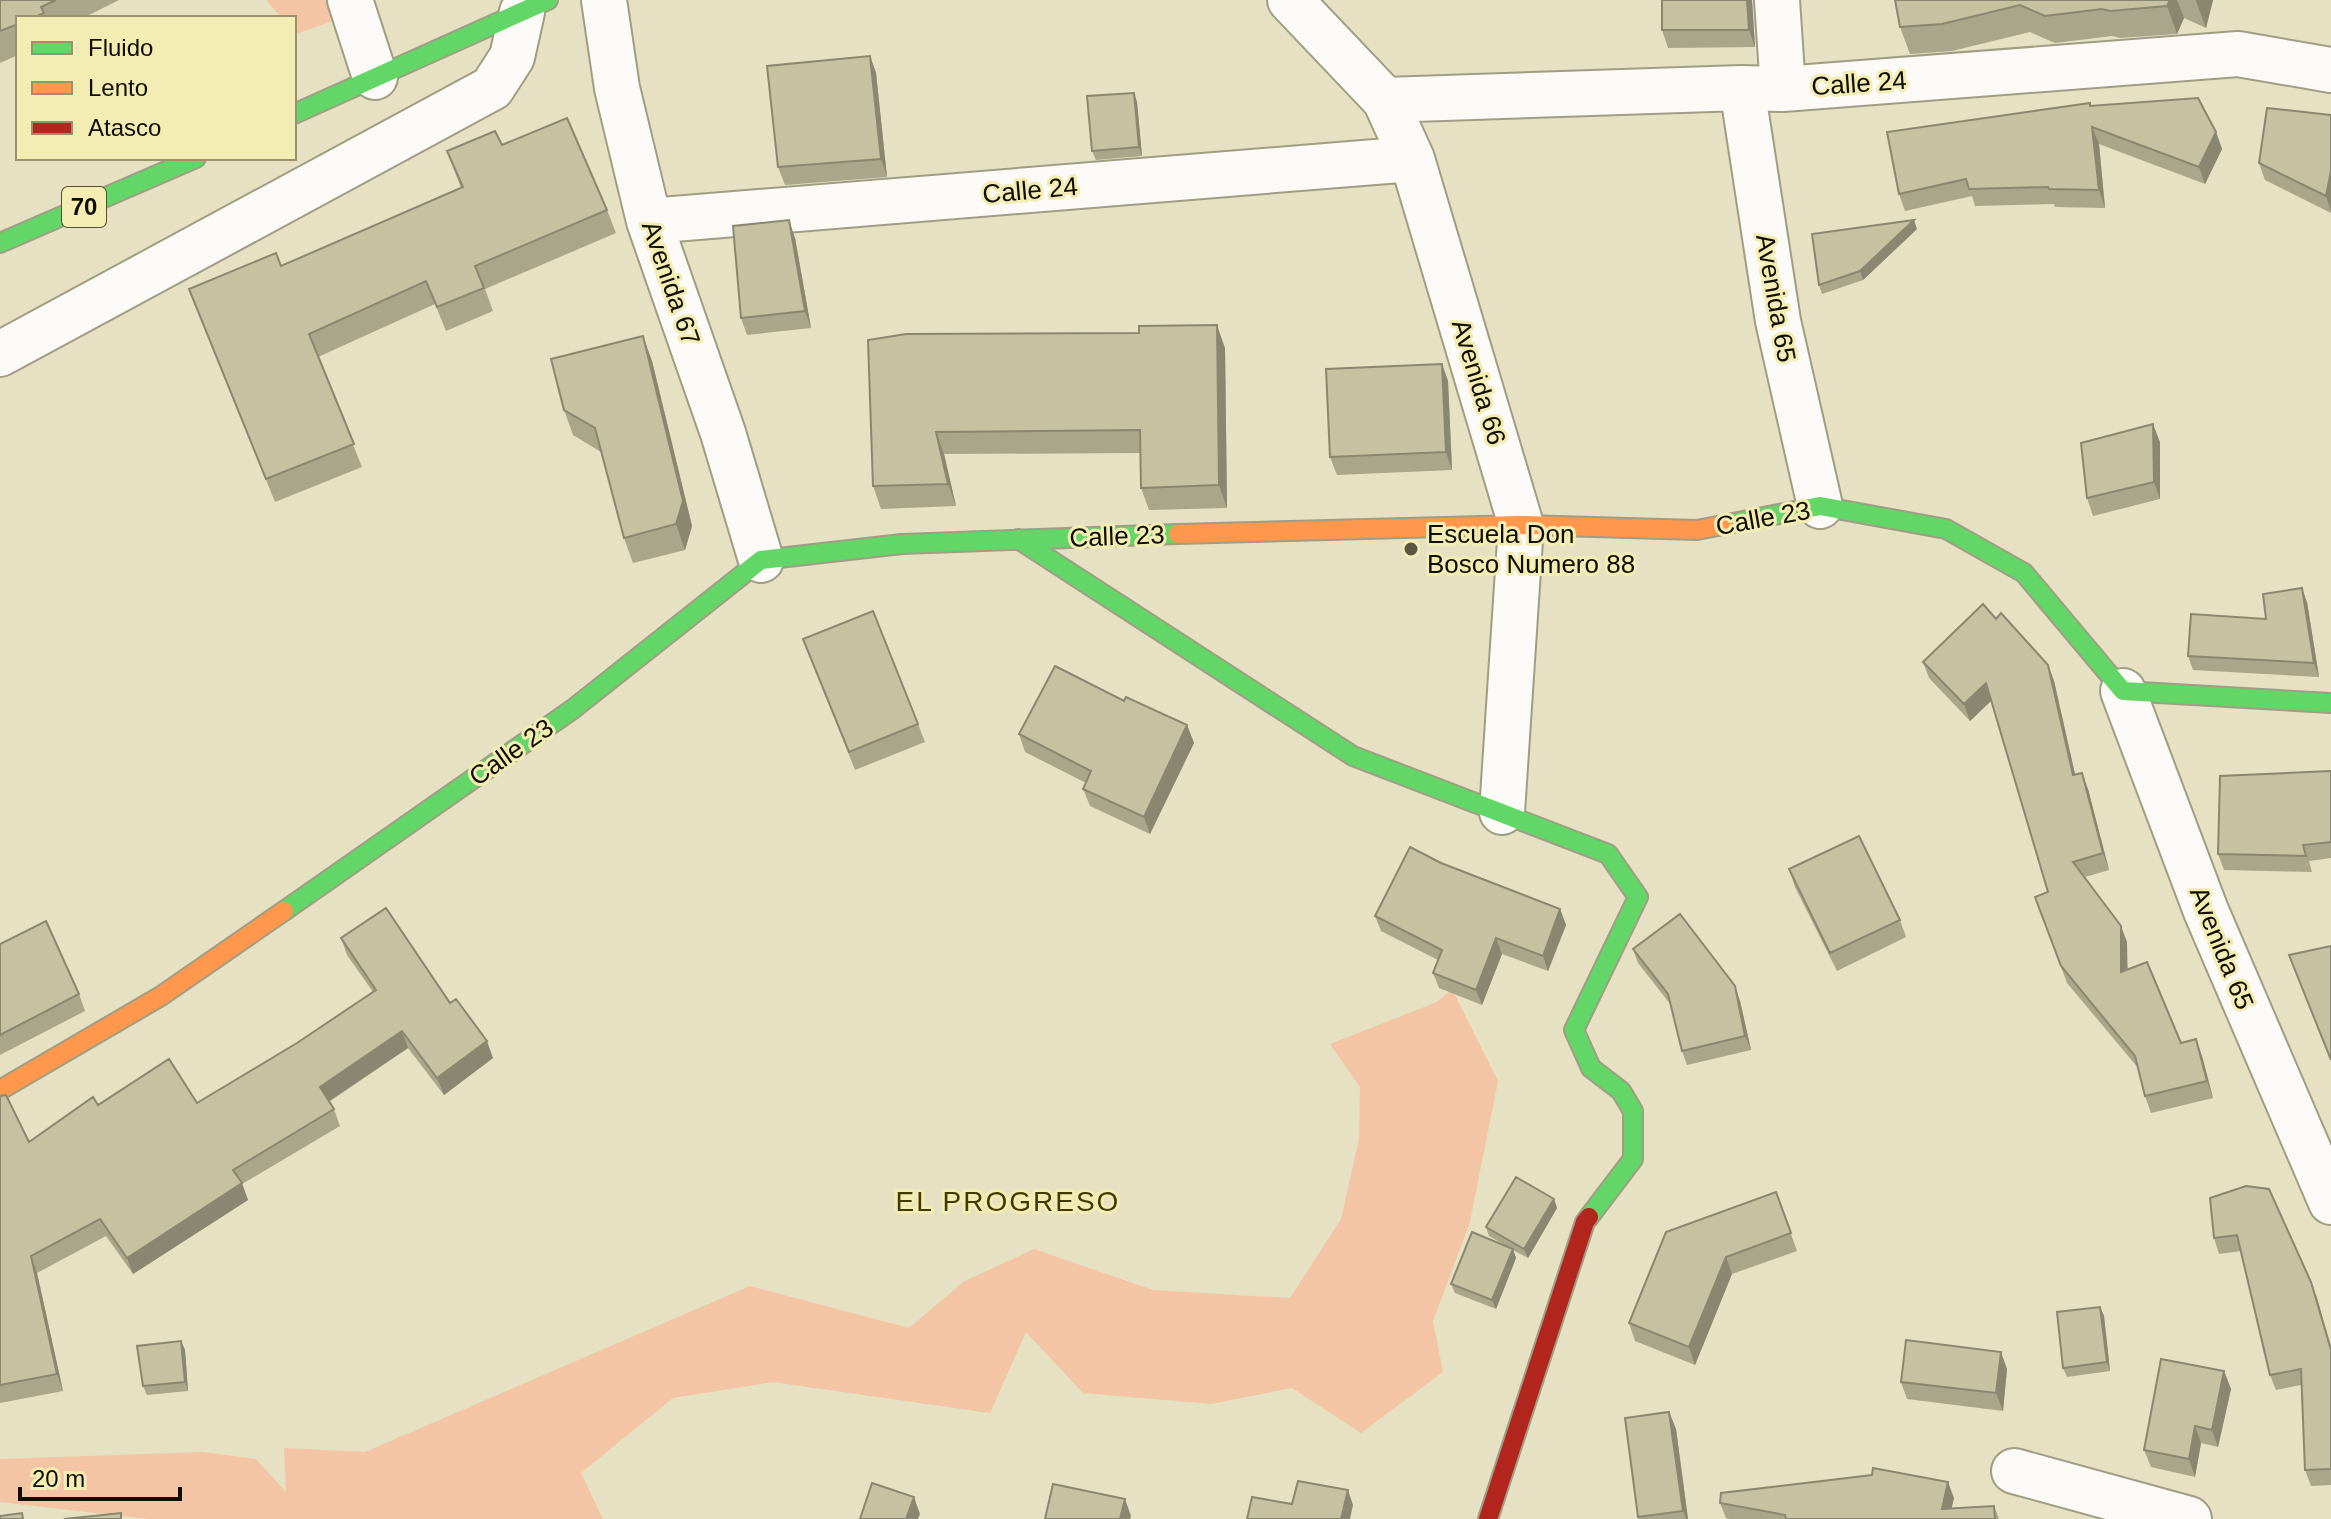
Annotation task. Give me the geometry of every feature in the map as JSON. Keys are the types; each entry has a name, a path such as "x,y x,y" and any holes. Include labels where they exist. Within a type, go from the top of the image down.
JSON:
{"street":[{"path":"350,0 375,77"},
{"name":"Avenida 67","path":"604,0 617,88 649,221 723,433 761,560"},
{"name":"Avenida 66","path":"1290,0 1385,100 1412,159 1521,525 1502,812"},
{"name":"Avenida 65","path":"1777,0 1762,88 1778,321 1820,506"},
{"path":"296,113 535,6"},
{"path":"0,354 492,88 512,57 535,6"},
{"name":"Calle 24","path":"1385,100 1762,88 2238,54 2331,70"},
{"name":"Calle 24","path":"649,221 1412,159"},
{"name":"70","path":"0,243 191,160"},
{"name":"Calle 23","path":"0,1090 161,996 573,709 761,560 902,544 1018,539 1521,525 1697,530 1820,506 1946,529 2024,573 2123,691"},
{"path":"1018,539 1353,756 1608,854 1638,897 1574,1030 1591,1068 1621,1091 1633,1111 1633,1159 1585,1222 1488,1519"},
{"path":"2123,691 2331,703"},
{"name":"Avenida 65","path":"2123,691 2206,911 2331,1202"},
{"path":"2014,1471 2189,1519"}],"shaded area":[{"path":"266,0 328,0 336,20 296,34 296,16 280,16"},
{"path":"1452,989 1498,1081 1470,1222 1433,1321 1443,1372 1361,1433 1292,1388 1211,1404 1083,1393 1026,1332 990,1413 773,1382 673,1398 581,1473 603,1519 148,1519 0,1502 0,1459 203,1452 256,1459 286,1492 284,1448 365,1452 750,1286 909,1328 963,1282 1034,1249 1153,1290 1290,1298 1341,1219 1359,1139 1360,1087 1330,1044 1437,1002"}],"building":[{"path":"0,0 56,0 41,7 44,13 16,16 16,25 0,31"},
{"path":"1662,0 1747,0 1749,30 1662,30"},
{"path":"1895,0 2170,0 2167,6 2045,16 2020,5 1942,24 1900,27"},
{"path":"870,56 881,159 778,167 767,66"},
{"path":"1134,93 1139,147 1092,151 1087,96"},
{"path":"2198,98 2216,132 2199,167 2092,127 2099,190 2048,187 1969,189 1966,179 1899,194 1887,132 2090,103 2090,106"},
{"path":"2267,108 2331,115 2331,171 2326,196 2259,163"},
{"path":"567,118 607,210 475,266 484,288 437,307 426,281 309,334 354,444 266,479 189,289 276,253 281,266 463,187 447,151 495,131 502,145"},
{"path":"789,220 805,311 741,318 733,226"},
{"path":"1914,220 1860,271 1819,285 1812,234"},
{"path":"1217,325 1219,485 1141,488 1140,430 936,432 948,484 873,486 868,340 906,334 1139,333 1139,326"},
{"path":"643,336 683,501 676,524 624,538 595,428 564,410 551,359"},
{"path":"1442,364 1446,452 1330,457 1326,369"},
{"path":"2153,424 2154,482 2087,498 2081,443"},
{"path":"2302,588 2314,663 2188,656 2191,614 2266,619 2263,594"},
{"path":"1983,604 1996,619 2001,613 2048,665 2073,775 2082,773 2103,853 2073,862 2121,926 2121,972 2147,962 2181,1043 2196,1039 2207,1081 2145,1096 2135,1056 2061,966 2035,897 2048,892 1986,683 1964,704 1923,662"},
{"path":"873,611 918,724 849,752 803,639"},
{"path":"1055,666 1124,701 1126,697 1187,725 1144,817 1083,789 1091,771 1019,734"},
{"path":"2331,771 2331,842 2303,845 2306,856 2218,854 2220,776"},
{"path":"1859,836 1900,920 1830,953 1789,869"},
{"path":"1410,847 1441,863 1560,909 1543,956 1496,938 1476,990 1433,973 1442,950 1375,916"},
{"path":"386,908 450,1003 456,999 487,1041 437,1078 402,1031 320,1087 334,1109 233,1170 242,1183 127,1258 100,1219 31,1256 57,1374 0,1385 0,1096 6,1095 29,1142 93,1097 98,1105 169,1059 197,1103 297,1043 376,990 341,938"},
{"path":"1680,914 1735,986 1745,1036 1682,1051 1668,994 1633,949"},
{"path":"46,921 79,994 0,1035 0,944"},
{"path":"2331,946 2331,1060 2289,955"},
{"path":"1516,1177 1554,1199 1524,1249 1486,1227"},
{"path":"2246,1186 2269,1189 2311,1282 2331,1350 2331,1469 2305,1470 2301,1369 2270,1375 2237,1235 2214,1238 2210,1198"},
{"path":"1776,1192 1791,1233 1726,1257 1689,1347 1629,1323 1666,1232"},
{"path":"1472,1232 1513,1249 1492,1300 1451,1284"},
{"path":"2100,1307 2107,1362 2063,1368 2057,1312"},
{"path":"1906,1340 2001,1352 1996,1393 1901,1382"},
{"path":"181,1341 185,1382 143,1386 137,1346"},
{"path":"2161,1359 2224,1371 2212,1430 2195,1426 2189,1459 2144,1450"},
{"path":"1669,1412 1683,1511 1638,1517 1625,1418"},
{"path":"1873,1468 1948,1482 1942,1509 1994,1506 1995,1519 1786,1519 1785,1515 1720,1503 1721,1493 1872,1475"},
{"path":"1298,1481 1348,1490 1341,1519 1247,1519 1252,1497 1292,1504"},
{"path":"872,1483 914,1497 906,1519 860,1519"},
{"path":"1053,1484 1125,1499 1120,1519 1045,1519"},
{"path":"22,1513 23,1519 0,1519 0,1516"},
{"path":"121,1513 121,1519 64,1519"}],"traffic: fast":[{"path":"296,113 548,0"},
{"path":"0,243 191,160"},
{"path":"1728,524 1820,506 1946,529 2024,573 2123,691 2331,703"},
{"path":"284,911 573,709 761,560 902,544 1178,534"},
{"path":"1018,539 1353,756 1608,854 1638,897 1574,1030 1591,1068 1621,1091 1633,1111 1633,1159 1589,1217"}],"traffic: slow":[{"path":"1178,534 1521,525 1697,530 1728,524"},
{"path":"0,1090 161,996 284,911"}],"traffic: jam":[{"path":"1488,1519 1589,1217"}],"place":[{"name":"Escuela Don Bosco Numero 88","path":"1411,549"}],"district":[{"name":"EL PROGRESO","path":"1008,1201"}]}
